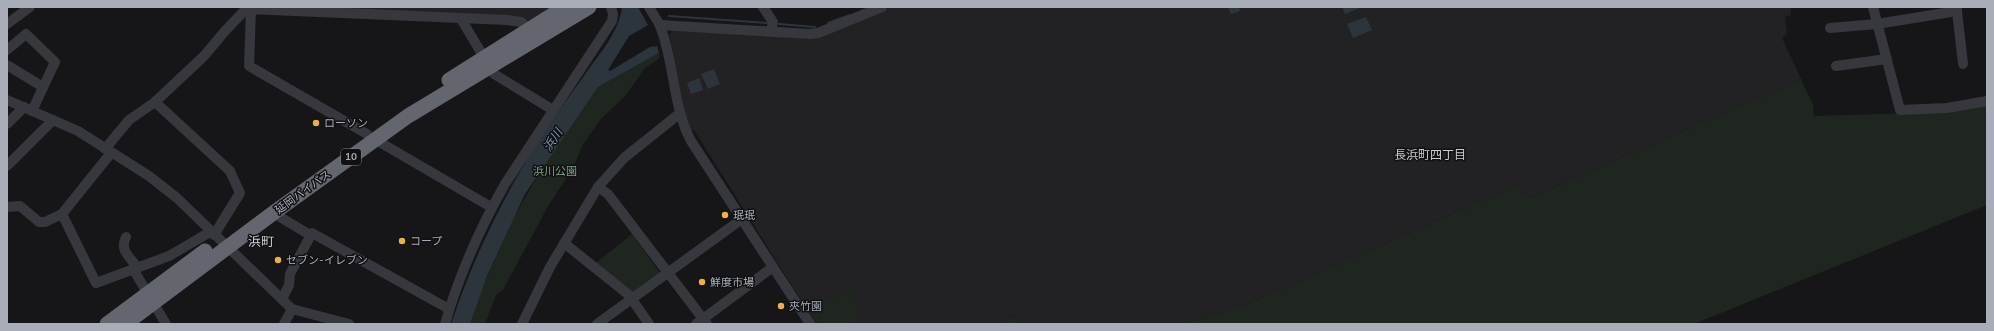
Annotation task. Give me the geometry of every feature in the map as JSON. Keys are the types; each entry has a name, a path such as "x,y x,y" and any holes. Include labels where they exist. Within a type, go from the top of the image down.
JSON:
{"highway":[{"name":"延岡バイパス","path":"490,66 529,29 565,7"},
{"name":"延岡バイパス","path":"125,324 151,298 218,238 371,137 589,7"},
{"name":"延岡バイパス","path":"218,238 276,211 371,137"},
{"name":"延岡バイパス","path":"107,324 151,298"}],"street":[{"path":"7,24 30,7"},
{"path":"445,324 462,272 491,207 612,21 612,7"},
{"path":"649,7 660,25 667,52 679,114 691,141 810,324"},
{"path":"763,7 772,22 771,31"},
{"path":"1873,7 1900,110 1947,108 1987,101"},
{"path":"8,206 20,206 39,222 45,222 62,214 129,120 155,102 204,56 224,31 246,10 251,8 521,22 529,29"},
{"path":"251,8 249,66 491,207"},
{"path":"660,25 818,33 877,8"},
{"path":"1830,28 1877,24 1957,9 1963,64"},
{"path":"462,19 490,66 553,110"},
{"path":"7,50 26,34 54,62 43,87 28,109 7,124"},
{"path":"1836,66 1887,59"},
{"path":"7,65 43,87"},
{"path":"7,100 78,131 148,176 177,198 292,309 350,324"},
{"path":"62,214 96,283 218,238 240,193 233,175 155,102"},
{"path":"522,324 550,266 598,187 624,158 679,114"},
{"path":"7,166 53,120"},
{"path":"598,187 608,194 668,273 702,322 773,267"},
{"path":"276,211 280,217 310,235 312,233 449,309"},
{"path":"602,322 742,219"},
{"path":"282,299 289,285 290,274 310,235"},
{"path":"126,237 123,244 124,249 166,324"},
{"path":"564,243 632,299 649,324"},
{"path":"284,324 292,309"}],"shaded area":[{"path":"273,7 553,7 533,21"},
{"path":"891,7 1791,7 1791,15 1785,17 1787,34 1782,38 1801,79 1530,198 1516,186 1242,306 1183,324 1019,324 1014,315 1000,324 816,324 694,130 691,131 684,112 674,54 669,35 674,28 817,37"}],"green space":[{"name":"浜川公園","path":"659,53 660,58 645,68 626,95 601,119 582,146 574,166 547,208 503,290 496,295 485,324 470,324 482,288 513,219 543,166 598,87"},
{"path":"1801,79 1813,105 1814,116 1947,112 1987,105 1987,205 1694,324 1183,324 1242,306 1516,186 1530,198"},
{"path":"632,234 661,274 635,293 596,263"},
{"path":"850,290 861,317 845,324 818,324 807,307"},
{"path":"1014,315 1019,324 1000,324"}],"water":[{"name":"浜川","path":"622,7 638,7 648,25 629,36 608,70 610,71 650,47 657,46 659,53 598,87 525,194 487,276 470,324 451,324 468,277 499,210 536,145 613,34"},
{"path":"1228,7 1239,7 1240,11 1231,14"},
{"path":"1342,7 1359,7 1360,8 1345,14"},
{"path":"1366,17 1372,30 1353,38 1347,24"},
{"path":"714,69 720,84 708,89 701,74"},
{"path":"699,78 703,90 691,94 687,83"}],"waterway":[{"path":"828,23 850,15"},
{"path":"669,16 767,23"},
{"path":"779,24 815,27"}],"place":[{"name":"ローソン","path":"316,123"},
{"name":"珉珉","path":"725,215"},
{"name":"コープ","path":"402,241"},
{"name":"セブン-イレブン","path":"278,260"},
{"name":"鮮度市場","path":"702,282"},
{"name":"夾竹園","path":"781,306"}],"district":[{"name":"長浜町四丁目","path":"1430,155"},
{"name":"浜町","path":"261,242"}]}
